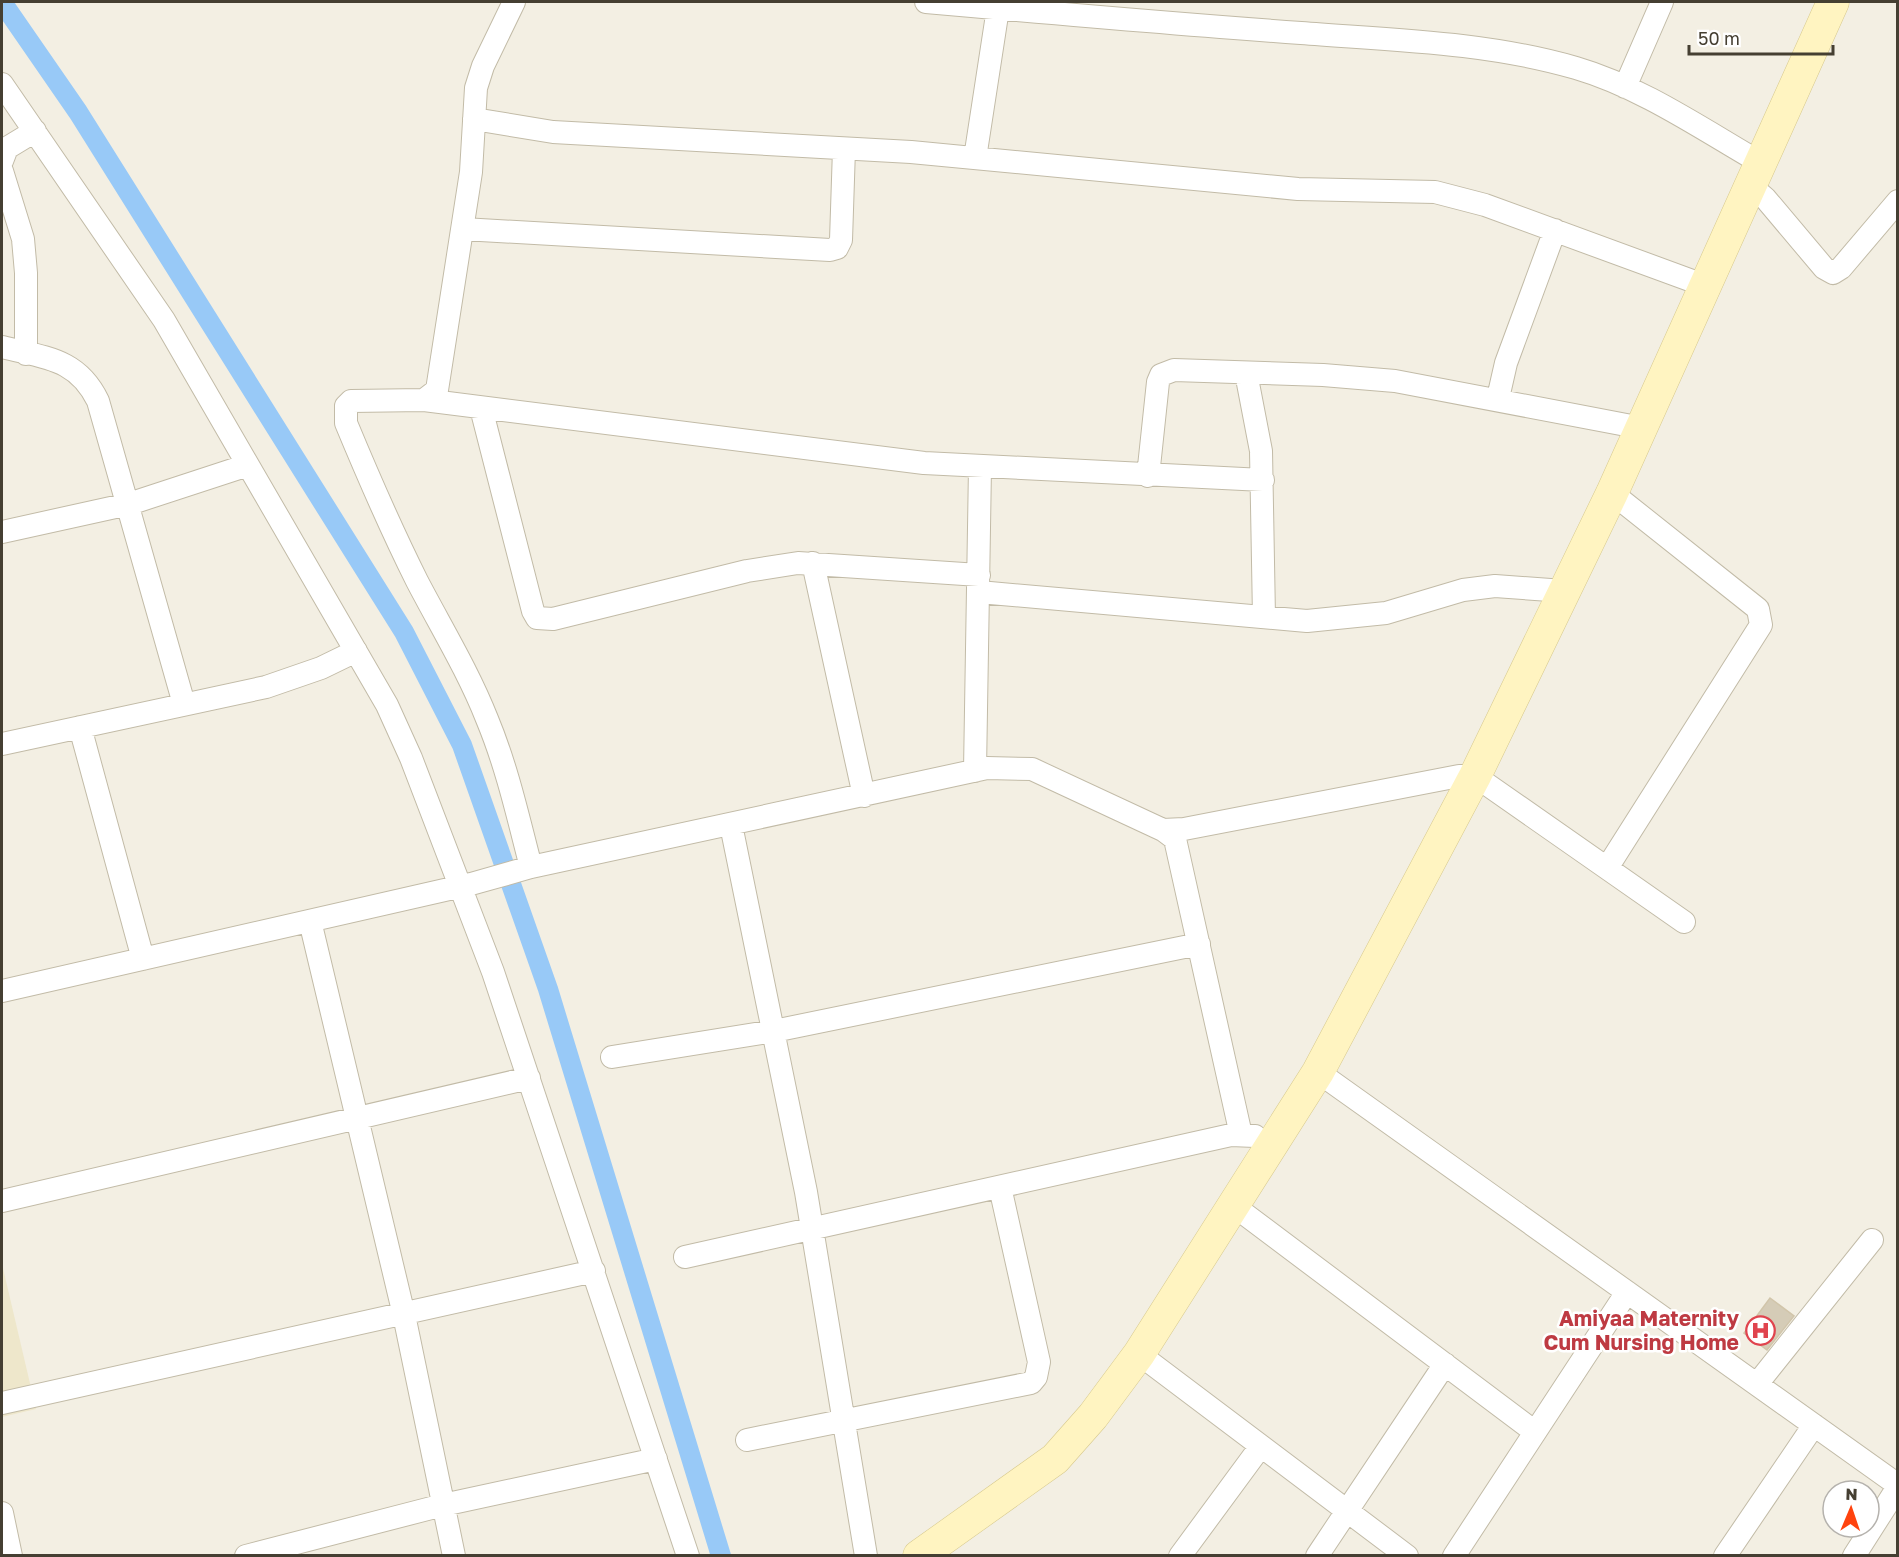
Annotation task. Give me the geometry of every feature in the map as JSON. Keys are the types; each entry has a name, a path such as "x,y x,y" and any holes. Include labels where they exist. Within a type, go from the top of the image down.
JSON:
{"street":[{"path":"424,400 434,395 439,384 474,152 476,88 483,66 514,2"},
{"path":"926,2 998,5 1441,44 1516,54 1577,68 1625,87 1756,174 1765,198 1824,268 1833,273 1841,268 1898,201"},
{"path":"1625,87 1662,2"},
{"path":"919,1556 1055,1459 1139,1354 1276,1142 1318,1072 1475,776 1612,493 1833,2"},
{"path":"975,158 998,5"},
{"path":"2,84 164,320 387,705 466,885 688,1556"},
{"path":"474,119 553,132 844,148 975,158 1298,189 1435,192 1477,202 1706,286"},
{"path":"2,160 7,148 35,130"},
{"path":"463,229 837,249 841,240 844,148"},
{"path":"2,171 23,239 26,273 26,354"},
{"path":"1497,398 1506,363 1555,230"},
{"path":"2,347 76,370 89,383 98,401 129,504 184,704"},
{"path":"1148,476 1161,375 1174,370 1395,381 1497,398 1642,428"},
{"path":"1246,373 1261,451 1264,617"},
{"path":"528,868 505,764 466,670 407,561 346,423 346,406 351,401 424,400 859,456 980,467 1263,480"},
{"path":"481,408 533,611 537,618 553,619 747,571 813,563 1307,621 1364,617 1410,607 1463,590 1495,586 1564,591"},
{"path":"2,532 129,504 248,465"},
{"path":"975,771 980,467"},
{"path":"1607,868 1761,625 1758,609 1612,493"},
{"path":"813,563 864,795"},
{"path":"2,744 266,687 321,668 356,651"},
{"path":"80,727 142,959"},
{"path":"2,991 466,885 528,868 975,771 1004,767 1032,769 1163,830 1175,839 1180,851 1241,1135"},
{"path":"1163,830 1184,829 1459,776 1475,776 1684,922"},
{"path":"731,825 812,1228 866,1556"},
{"path":"310,921 404,1315 454,1556"},
{"path":"612,1057 774,1031 1199,944"},
{"path":"1318,1072 1898,1486 1854,1556"},
{"path":"2,1201 529,1078"},
{"path":"685,1257 1241,1135 1276,1142"},
{"path":"747,1440 1031,1383 1036,1377 1039,1362 1000,1187"},
{"path":"1234,1206 1535,1432"},
{"path":"1757,1384 1872,1240"},
{"path":"2,1403 594,1271"},
{"path":"1454,1556 1627,1292"},
{"path":"1139,1354 1407,1556"},
{"path":"1317,1556 1445,1364"},
{"path":"1725,1556 1814,1425"},
{"path":"1180,1556 1261,1446"},
{"path":"246,1556 443,1505 656,1459"},
{"path":"2,1513 11,1556"}],"shaded area":[{"path":"2,1264 36,1409 2,1417"}],"building":[{"path":"1770,1298 1794,1316 1767,1350 1744,1333"}],"waterway":[{"path":"2,2 78,112 404,632 462,745 548,989 721,1556"}],"place":[{"name":"Amiyaa Maternity Cum Nursing Home","path":"1760,1330"}]}
